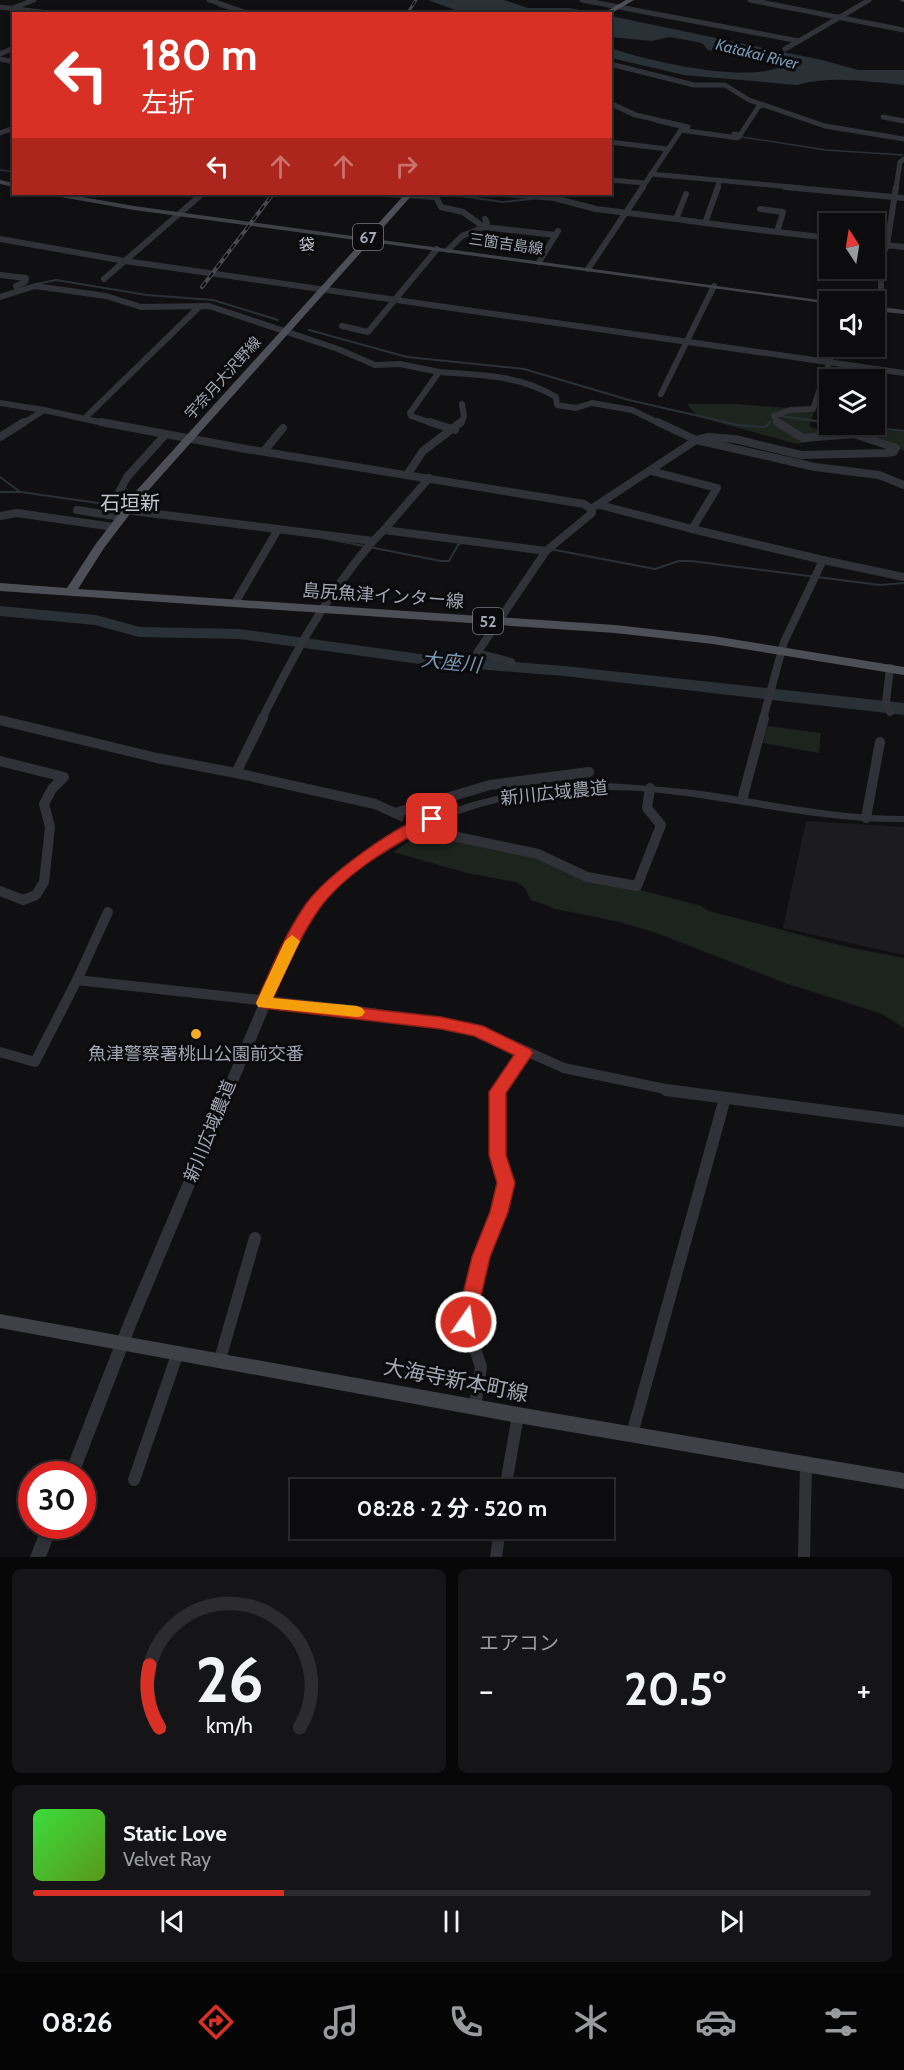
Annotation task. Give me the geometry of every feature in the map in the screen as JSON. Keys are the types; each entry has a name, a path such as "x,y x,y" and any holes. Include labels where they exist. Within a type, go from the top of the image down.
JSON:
{"main road":[{"path":"609,12 631,0"},
{"name":"三箇吉島線","path":"61,195 179,214 819,300"},
{"name":"宇奈月大沢野線","path":"70,592 114,527 188,438 408,195"},
{"path":"885,309 904,312"},
{"name":"島尻魚津インター線","path":"0,587 635,631 782,651 904,671"},
{"name":"大海寺新本町線","path":"0,1321 220,1359 518,1415 904,1481"}],"street":[{"path":"10,9 34,0"},
{"path":"209,0 244,12"},
{"path":"582,0 799,41"},
{"path":"750,0 904,30"},
{"path":"785,49 869,0"},
{"path":"0,7 38,12"},
{"path":"612,64 694,85 725,85 763,105 825,126 904,139"},
{"path":"612,104 627,112 650,118 740,135"},
{"path":"588,269 681,130 738,138 759,106 763,105"},
{"path":"883,117 904,121"},
{"path":"612,142 667,149"},
{"path":"885,248 900,162 904,159"},
{"path":"651,174 904,198"},
{"path":"612,180 645,183"},
{"path":"705,223 720,180"},
{"path":"676,219 686,194"},
{"path":"104,279 201,195"},
{"path":"408,195 438,195 441,207 463,212 484,227"},
{"path":"514,195 566,200 596,209 819,237"},
{"path":"760,208 783,212 777,232"},
{"path":"484,227 487,223 485,219"},
{"path":"448,250 462,236 484,227 557,233 540,262"},
{"path":"0,235 127,258"},
{"path":"0,239 904,373"},
{"path":"887,245 904,247"},
{"path":"342,326 368,332 437,249"},
{"path":"0,275 27,280 0,295"},
{"path":"0,295 34,286 106,296 141,307 218,308 300,338 338,349 375,365 400,364 440,372 499,377 532,384 556,397 557,405 576,408 592,403 632,410 696,440 815,467 879,475 904,484"},
{"path":"661,393 714,286"},
{"path":"84,419 200,306"},
{"path":"831,357 813,409 790,410 774,416 776,421 803,438 854,434 886,443 896,448 894,453"},
{"path":"440,372 410,413 415,419 455,430"},
{"path":"0,403 165,435 584,504 591,509"},
{"path":"407,474 423,451 455,430 464,417 462,404"},
{"path":"0,437 44,410"},
{"path":"264,451 283,428"},
{"path":"124,514 113,504 113,498 122,484 165,435"},
{"path":"591,509 696,440 706,436 731,438 802,456 835,453 904,455"},
{"path":"651,471 717,488 692,529"},
{"path":"236,773 316,616 323,609 346,570 423,488 429,478"},
{"path":"600,505 692,529 904,577"},
{"path":"512,662 477,653 546,551 592,513 591,509"},
{"path":"77,510 373,541"},
{"path":"0,516 17,513 114,527"},
{"path":"384,530 546,551"},
{"path":"235,603 277,531"},
{"path":"742,800 782,651 823,560"},
{"path":"890,668 886,702 890,712"},
{"path":"0,720 157,758 375,804 394,813 435,798 493,782 589,772"},
{"path":"866,818 880,742"},
{"path":"0,761 64,777 52,789 44,804 50,826 44,882 36,895 23,900 0,891"},
{"name":"新川広域農道","path":"75,1461 263,1003 288,949 312,907 340,879 389,841 446,812 524,794 594,786 650,788 742,800 802,812 904,819"},
{"path":"439,832 473,842 538,854 587,877 637,886 661,825 646,808 650,788"},
{"path":"0,1052 35,1062 77,980 108,912"},
{"path":"77,980 162,992 441,1023 477,1030 525,1053 573,1071 639,1086 904,1121"},
{"path":"475,1407 481,1367 466,1322 481,1257 499,1212 506,1183 497,1155 498,1092 525,1053"},
{"path":"632,1434 725,1098"},
{"path":"220,1359 255,1238"},
{"path":"134,1480 178,1352"},
{"path":"507,1479 518,1415"},
{"path":"804,1557 806,1464"},
{"path":"38,1557 45,1539"},
{"path":"496,1557 498,1539"}],"shaded area":[{"path":"687,404 735,404 815,410 809,426 819,430 819,435 834,437 797,444 698,417"},
{"path":"885,430 904,432 904,451 870,435 885,435"},
{"path":"767,726 821,733 819,753 763,743"},
{"path":"806,821 904,827 904,955 783,928"},
{"path":"427,829 442,835 536,856 636,889 701,906 709,911 847,947 904,958 904,1028 882,1014 785,983 659,934 620,922 556,909 531,900 524,887 516,882 467,873 393,852"}],"water":[{"path":"428,0 504,0 528,8 569,8 592,12 460,12"},
{"name":"Katakai River","path":"612,16 822,60 858,70 904,70 904,85 823,80 797,85 684,75 612,58 612,48 671,64 721,71 744,73 780,67 708,50 702,43 670,37 651,41 612,37"}],"waterway":[{"path":"219,6 238,12"},
{"path":"614,107 635,117"},
{"path":"656,122 681,128"},
{"path":"742,137 826,150 903,155"},
{"path":"0,170 12,172"},
{"path":"455,195 502,202 532,199"},
{"path":"36,284 56,280 147,295 213,300 278,320"},
{"path":"309,330 407,357 524,369 629,400 738,425 765,427 771,421"},
{"path":"781,416 819,421"},
{"path":"885,429 904,431"},
{"path":"0,477 19,491"},
{"path":"0,492 21,492 112,505"},
{"path":"323,538 441,561 449,561 458,545 463,542"},
{"path":"550,549 655,569 679,561 691,561 880,585 904,583"},
{"name":"大座川","path":"0,611 96,620 139,632 239,634 427,660 564,671 904,709"}],"tunnel":[{"path":"395,813 439,833"}],"railway":[{"path":"408,12 416,0"},
{"path":"202,287 272,195"}],"slow traffic":[{"path":"292,941 263,1003 357,1012"}],"place":[{"name":"魚津警察署桃山公園前交番","path":"196,1034"}],"district":[{"name":"袋","path":"307,244"},
{"name":"石垣新","path":"130,503"}],"route":[{"path":"432,819 389,841 340,879 312,907 288,949 263,1003 441,1023 477,1030 525,1053 498,1092 497,1155 506,1183 499,1212 481,1257 466,1322"}]}
